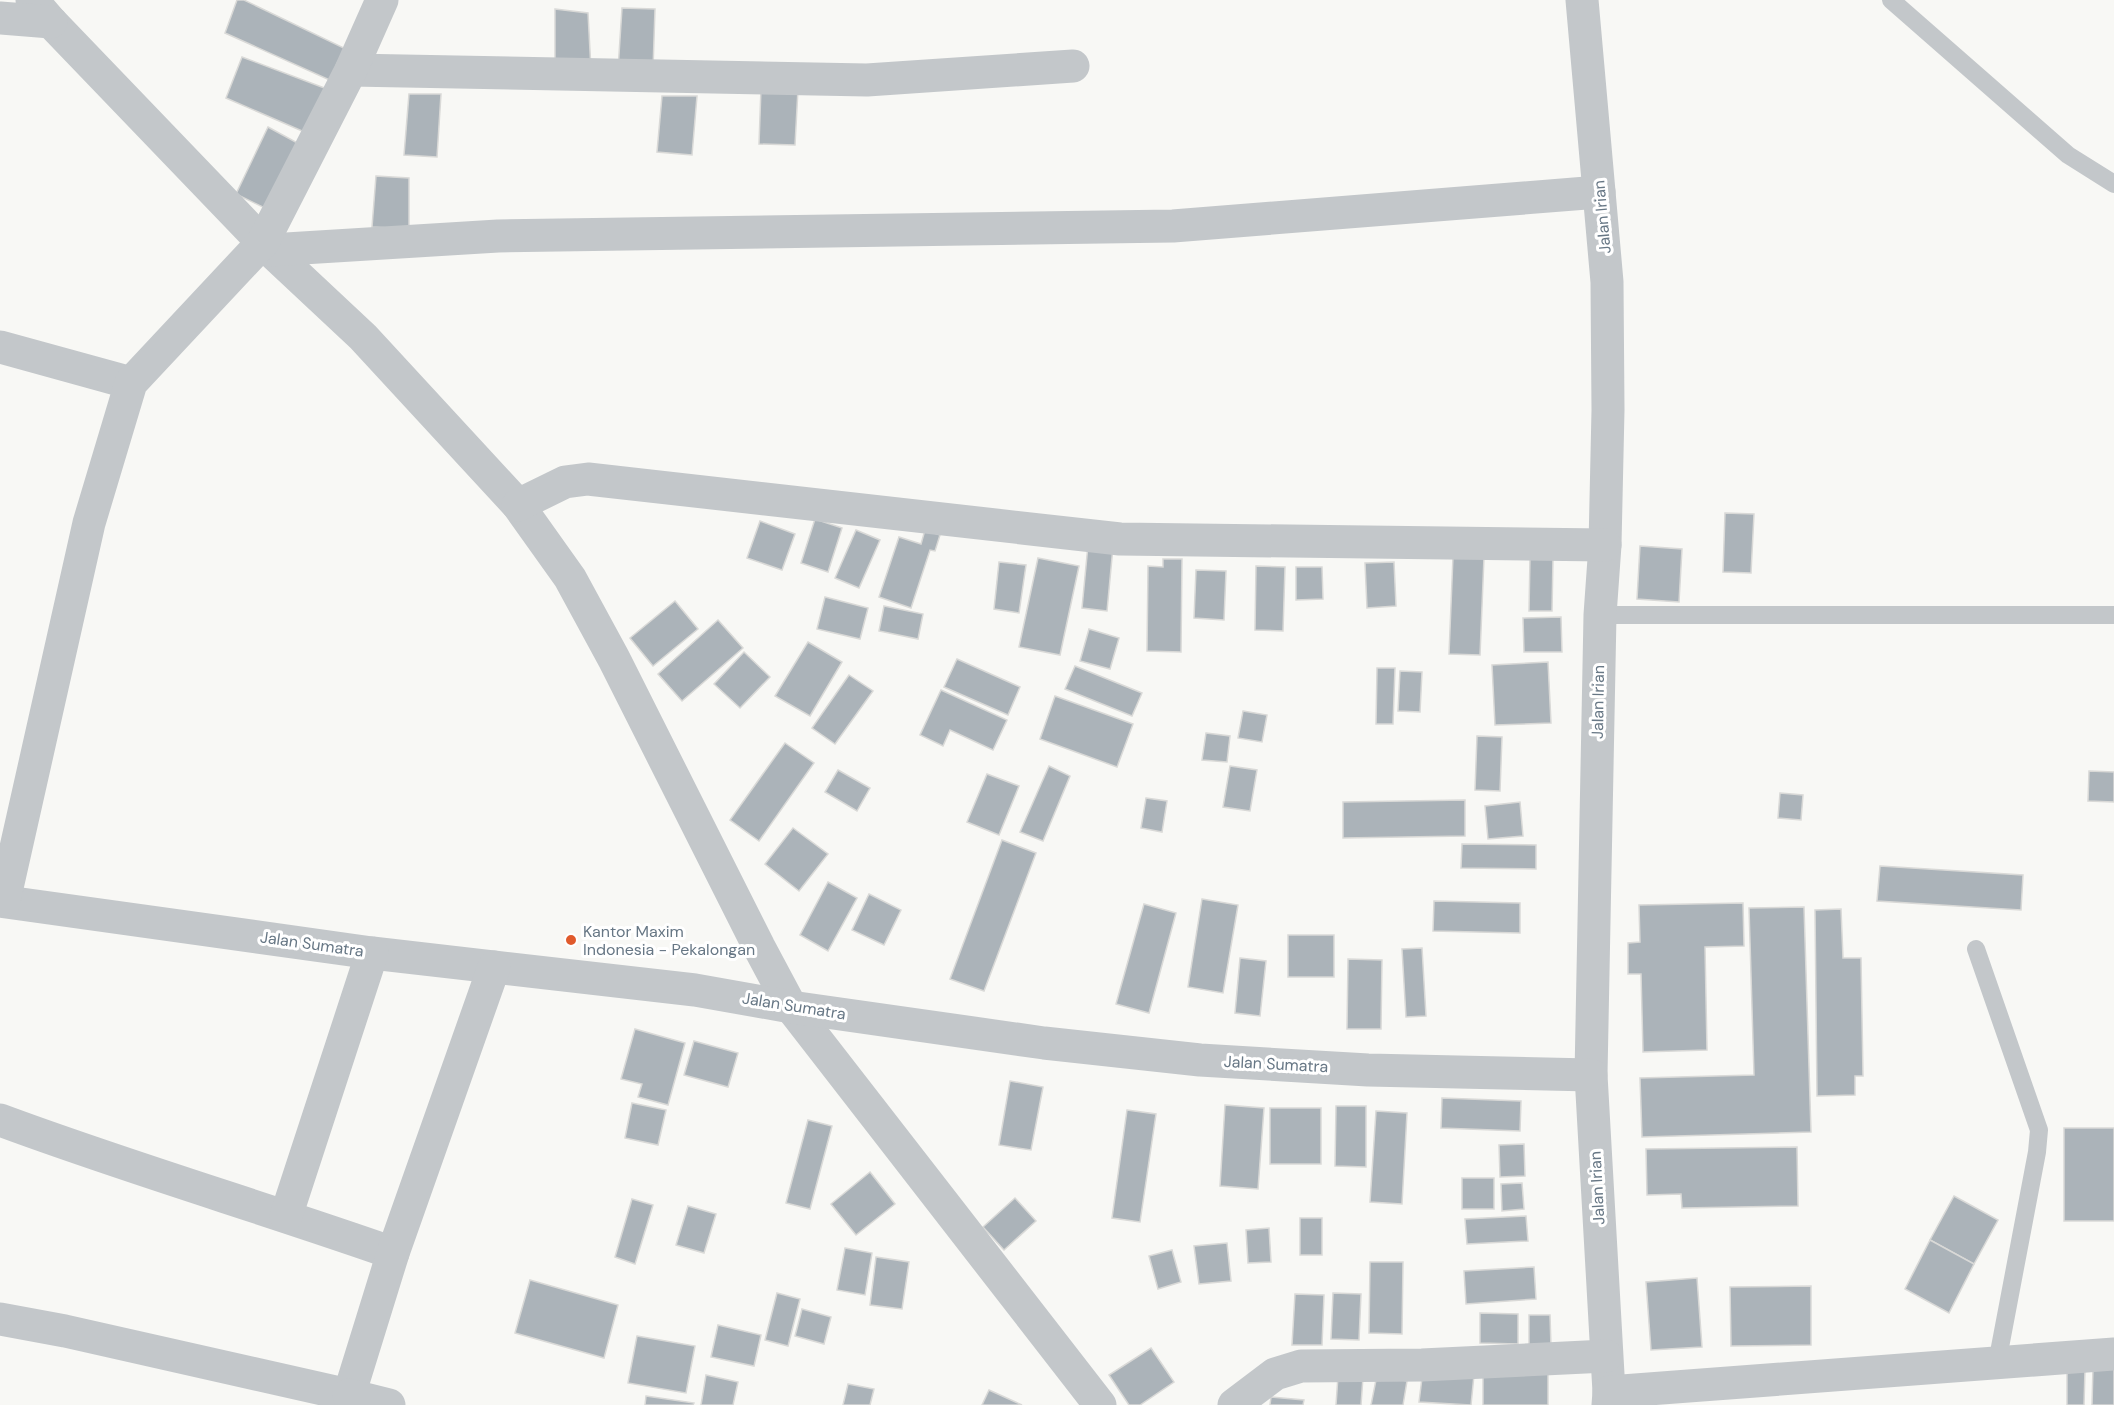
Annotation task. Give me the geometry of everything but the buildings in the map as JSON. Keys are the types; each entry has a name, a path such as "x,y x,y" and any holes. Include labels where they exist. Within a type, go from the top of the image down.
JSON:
{"street":[{"path":"2,901 89,523 131,383 266,246 351,70 382,0"},
{"name":"Jalan Irian","path":"1582,0 1607,282 1608,410 1605,545 1600,615 1591,1075 1609,1399"},
{"path":"0,18 42,11 266,246 363,337 518,505 570,578 587,609 791,1007 1100,1405"},
{"path":"351,70 867,80 1073,66"},
{"path":"266,246 498,236 1173,225 1599,192"},
{"path":"0,347 131,383"},
{"path":"518,505 565,482 588,479 1120,538 1605,545"},
{"name":"Jalan Sumatra","path":"2,901 372,952 695,990 791,1007 1044,1043 1200,1060 1368,1070 1591,1075"},
{"path":"286,1216 372,952"},
{"path":"350,1395 393,1253 494,967"},
{"path":"0,1120 75,1148 393,1253"},
{"path":"0,1319 77,1334 389,1405"},
{"path":"1609,1399 2114,1354"},
{"path":"1234,1405 1275,1374 1301,1366 1422,1365 1606,1356"}],"lane":[{"path":"1891,0 2068,155 2114,184"},
{"path":"1600,615 2114,615"},
{"path":"1976,949 2039,1130 2037,1152 1997,1363"}],"place":[{"name":"Kantor Maxim Indonesia - Pekalongan","path":"571,940"}]}
